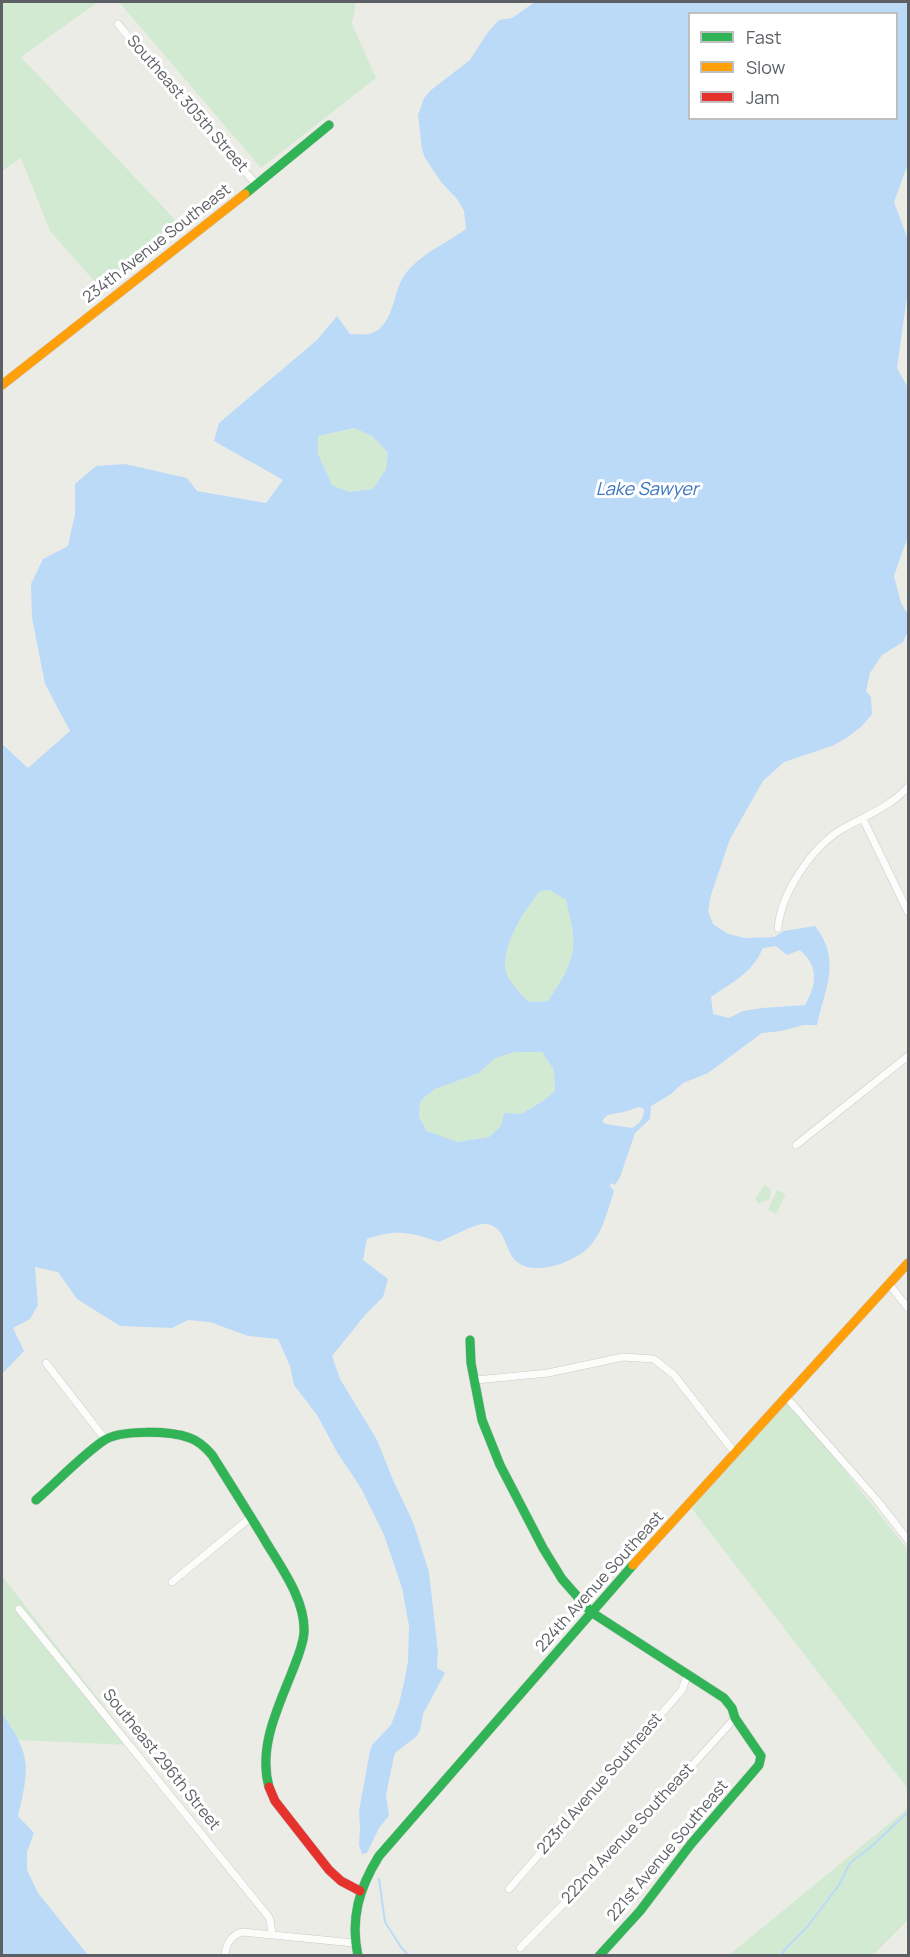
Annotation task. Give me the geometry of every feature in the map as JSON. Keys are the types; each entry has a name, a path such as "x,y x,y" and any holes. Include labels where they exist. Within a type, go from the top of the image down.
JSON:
{"street":[{"name":"Southeast 305th Street","path":"118,24 171,89 257,185"},
{"name":"234th Avenue Southeast","path":"2,386 257,185 329,125"},
{"path":"778,928 779,915 785,900 805,865 828,839 898,798 909,787"},
{"path":"863,819 909,912"},
{"path":"796,1145 909,1056"},
{"name":"224th Avenue Southeast","path":"354,1943 355,1916 360,1891 388,1844 591,1612 909,1263"},
{"path":"889,1284 909,1308"},
{"path":"470,1340 471,1363 482,1420 500,1465 562,1579 591,1612 724,1698 732,1708 735,1718"},
{"path":"476,1380 548,1373 623,1357 654,1359 674,1375 735,1453"},
{"path":"46,1363 105,1439"},
{"path":"787,1398 909,1540"},
{"path":"36,1500 105,1439 138,1432 162,1432 191,1438 203,1445 212,1455 285,1574 299,1607 303,1624 303,1642 266,1740 265,1773 269,1789 275,1801 329,1870 341,1881 360,1891"},
{"path":"172,1582 251,1517"},
{"name":"Southeast 296th Street","path":"19,1609 268,1916 272,1934"},
{"name":"223rd Avenue Southeast","path":"509,1889 682,1690 687,1676"},
{"name":"221st Avenue Southeast","path":"599,1956 640,1911 691,1844 759,1765 761,1756 735,1718"},
{"name":"222nd Avenue Southeast","path":"520,1948 603,1864 735,1718"},
{"path":"225,1956 229,1941 236,1934 250,1932 354,1943 358,1956"}],"green space":[{"path":"2,2 98,2 21,57 182,227 103,291 50,231 21,158 2,171"},
{"path":"119,2 356,2 352,24 376,78 261,168"},
{"path":"354,428 372,436 388,453 386,469 373,489 349,492 332,485 318,454 318,436"},
{"path":"551,890 566,900 573,936 572,955 564,976 548,1001 529,1002 510,980 506,970 508,946 519,921 540,891"},
{"path":"515,1052 542,1052 554,1070 555,1091 543,1101 501,1126 489,1137 457,1142 427,1131 419,1117 420,1101 435,1089 479,1073 495,1058"},
{"path":"765,1184 771,1191 770,1199 759,1204 755,1199"},
{"path":"777,1190 786,1194 776,1214 768,1210"},
{"path":"787,1398 908,1550 908,1789 692,1509 735,1453"},
{"path":"2,1576 133,1743 128,1745 17,1740 12,1727 2,1713"},
{"path":"908,1808 908,1920 873,1955 729,1955"}],"water":[{"name":"Lake Sawyer","path":"535,2 908,2 908,164 894,202 908,240 908,289 897,368 908,388 908,536 894,576 901,603 908,615 908,631 903,642 882,655 870,673 866,691 871,697 872,714 862,726 832,746 784,762 763,781 730,839 711,895 708,911 713,924 728,934 745,938 774,937 784,931 815,926 823,938 830,963 817,1025 804,1025 762,1033 708,1073 683,1083 671,1094 651,1106 650,1119 635,1133 620,1177 615,1185 611,1183 610,1186 614,1191 605,1220 595,1240 575,1258 542,1268 522,1265 514,1259 498,1229 487,1224 470,1228 439,1242 403,1233 386,1234 367,1239 363,1260 388,1279 383,1297 332,1356 340,1379 377,1440 413,1522 429,1572 438,1652 437,1668 445,1673 423,1714 417,1736 394,1756 386,1795 389,1816 379,1828 367,1853 362,1854 359,1845 359,1811 370,1751 372,1745 391,1725 399,1704 408,1661 409,1626 402,1588 384,1535 361,1488 337,1452 317,1415 294,1385 290,1366 278,1339 248,1336 210,1322 188,1320 172,1328 120,1326 77,1299 58,1272 35,1267 38,1305 30,1319 13,1328 24,1351 2,1374 2,744 28,768 70,731 45,684 32,618 31,584 43,559 68,546 75,514 75,484 96,466 125,464 187,478 197,491 266,503 283,480 214,441 219,423 317,340 337,316 350,334 369,334 377,330 388,317 401,280 412,266 466,229 464,211 458,200 441,182 425,158 418,115 424,98 470,60 488,32 499,20 512,18","holes":["354,428 372,436 388,453 386,469 373,489 349,492 332,485 318,454 318,436","550,890 566,900 573,942 572,955 567,969 548,1001 529,1002 510,980 506,970 506,958 508,946 519,921 540,891","776,946 787,955 800,950 813,969 814,983 805,1005 743,1011 729,1018 713,1014 711,997 748,971 763,948","515,1052 542,1052 554,1070 555,1091 521,1114 504,1113 501,1126 489,1137 457,1142 427,1131 419,1117 420,1101 435,1089 479,1073 495,1058","639,1107 644,1109 641,1120 632,1128 606,1124 602,1121 607,1115"]},
{"path":"2,1713 19,1741 25,1759 25,1780 18,1816 34,1833 27,1852 27,1870 38,1893 88,1955 2,1955"}],"waterway":[{"path":"781,1956 808,1926 839,1885 850,1863 908,1812"},
{"path":"379,1879 385,1922 409,1956"}],"traffic: fast":[{"path":"245,194 329,125"},
{"path":"470,1340 471,1363 482,1420 500,1465 543,1548 562,1579 591,1612 724,1698 761,1756 759,1765 691,1844 640,1911 599,1956"},
{"path":"36,1500 103,1441 121,1434 146,1432 182,1436 196,1441 212,1455 290,1583 301,1608 304,1633 301,1648 271,1728 268,1743 266,1772 269,1787"},
{"path":"358,1956 355,1929 358,1904 366,1880 379,1856 633,1565"}],"traffic: slow":[{"path":"2,385 245,194"},
{"path":"633,1565 908,1263"}],"traffic: jam":[{"path":"269,1787 275,1801 329,1870 341,1881 360,1891"}]}
